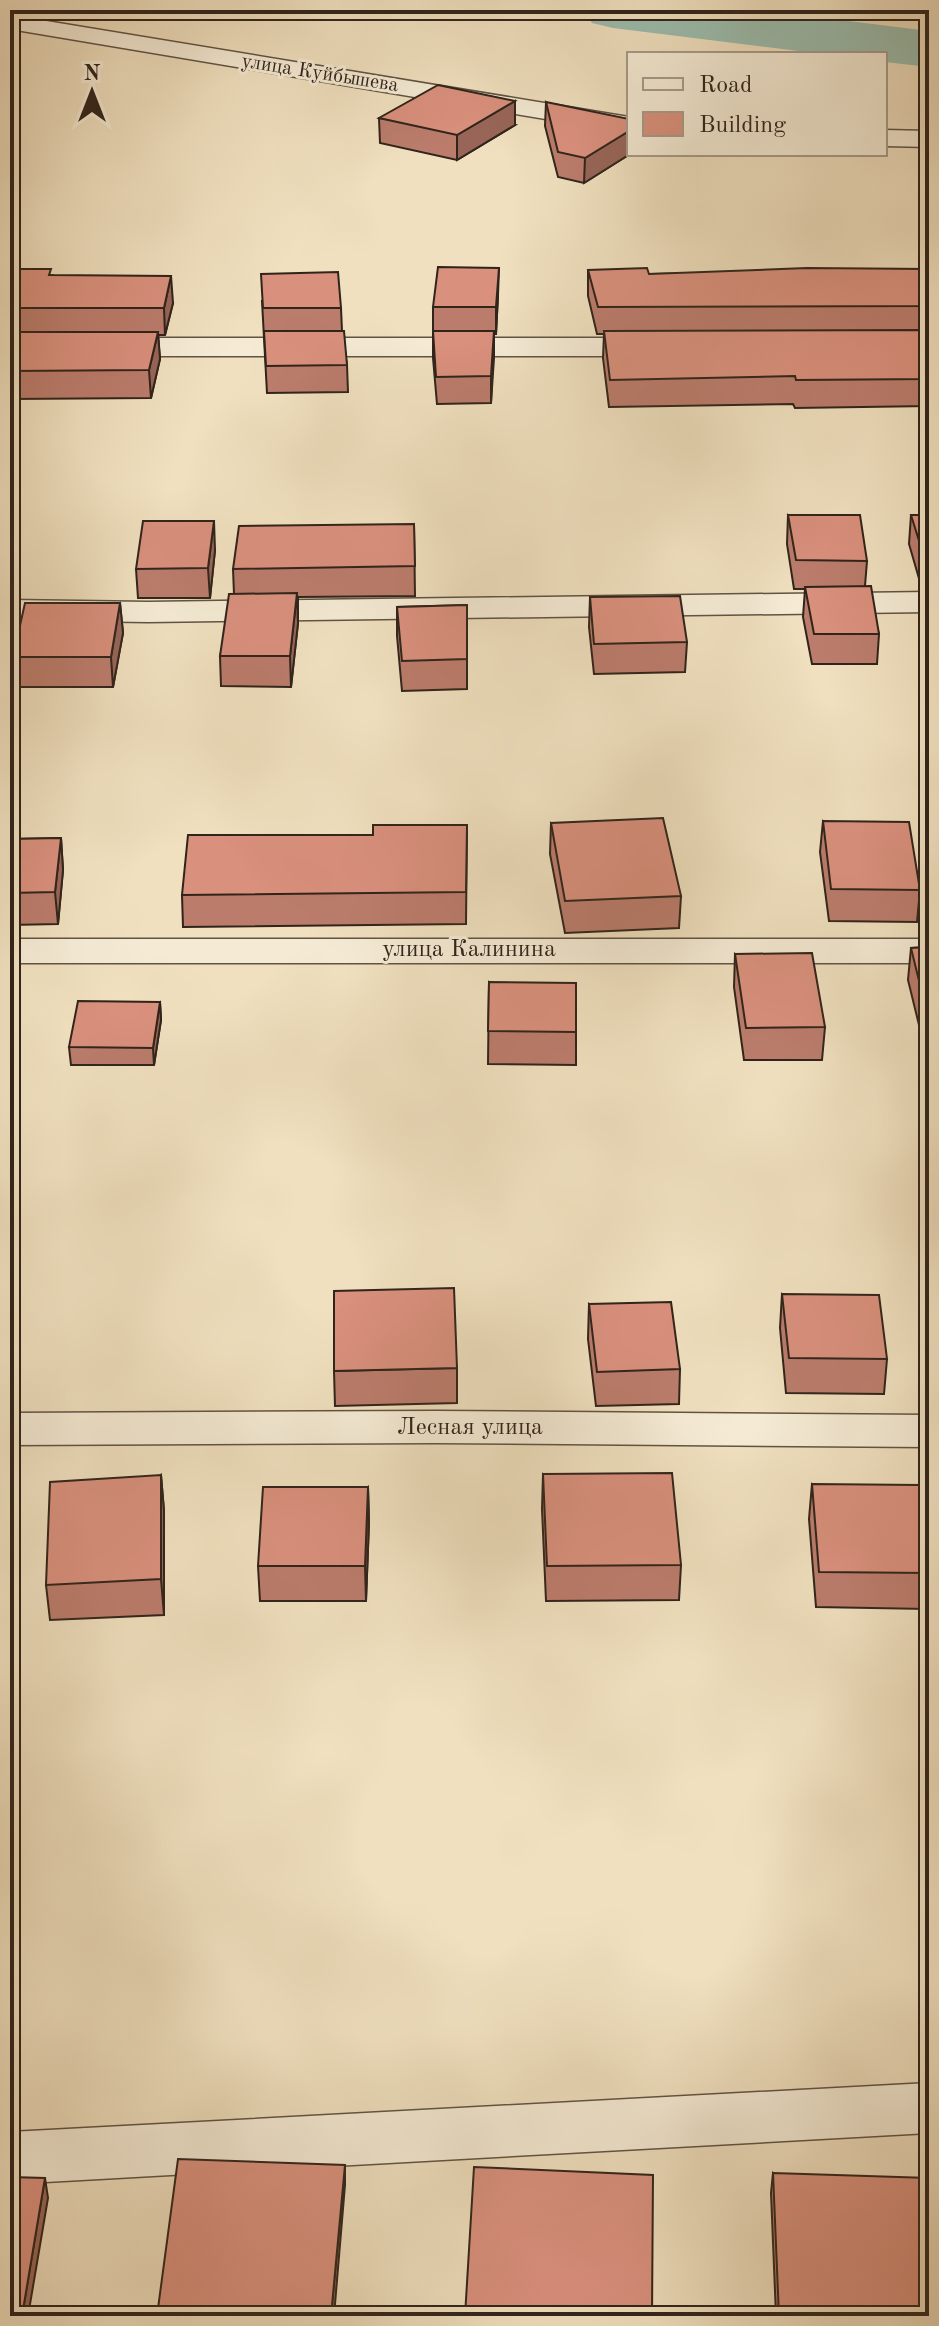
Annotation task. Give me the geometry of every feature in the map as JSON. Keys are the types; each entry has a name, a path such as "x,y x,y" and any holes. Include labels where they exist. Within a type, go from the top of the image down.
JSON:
{"street":[{"name":"улица Куйбышева","path":"10,22 627,125"},
{"path":"887,138 929,139"},
{"path":"10,347 697,347"},
{"path":"10,610 148,612 929,602"},
{"name":"улица Калинина","path":"10,951 929,951"},
{"name":"Лесная улица","path":"10,1429 436,1427 929,1431"},
{"path":"10,2158 929,2108"}],"building":[{"path":"438,85 515,101 457,135 379,118"},
{"path":"546,102 627,119 627,132 585,158 558,152"},
{"path":"438,267 499,268 496,307 433,307"},
{"path":"647,268 649,274 807,268 929,269 929,306 598,307 588,270"},
{"path":"10,269 51,269 49,275 171,276 164,308 10,308"},
{"path":"338,272 341,308 263,308 261,274"},
{"path":"929,330 929,379 796,380 795,376 610,380 604,331"},
{"path":"264,331 344,331 347,365 266,366"},
{"path":"433,331 494,331 491,376 436,377"},
{"path":"10,332 158,332 149,370 10,371"},
{"path":"788,515 860,515 867,561 796,560"},
{"path":"911,515 929,515 929,561 925,560"},
{"path":"143,521 214,521 208,568 136,569"},
{"path":"414,524 415,566 233,569 239,526"},
{"path":"871,586 879,634 814,634 805,587"},
{"path":"297,593 290,656 220,656 229,594"},
{"path":"680,596 687,642 594,644 590,597"},
{"path":"25,603 120,603 111,657 13,657"},
{"path":"467,605 467,659 402,661 397,607"},
{"path":"663,818 681,896 565,901 551,823"},
{"path":"823,821 909,822 920,890 831,889"},
{"path":"373,825 467,825 466,892 182,895 188,835 373,835"},
{"path":"61,838 55,892 10,893 10,839"},
{"path":"929,947 929,993 922,993 911,948"},
{"path":"812,953 825,1027 746,1028 735,954"},
{"path":"489,982 576,983 576,1032 488,1031"},
{"path":"78,1001 160,1002 153,1048 69,1047"},
{"path":"454,1288 457,1368 334,1371 334,1291"},
{"path":"782,1294 879,1295 887,1359 789,1358"},
{"path":"671,1302 680,1369 597,1372 589,1304"},
{"path":"672,1473 681,1565 547,1566 543,1474"},
{"path":"161,1475 161,1579 46,1585 50,1482"},
{"path":"812,1484 920,1485 929,1573 819,1572"},
{"path":"263,1487 368,1487 365,1566 258,1566"},
{"path":"178,2159 345,2165 331,2316 157,2316"},
{"path":"474,2167 653,2175 652,2316 465,2316"},
{"path":"773,2173 929,2178 929,2316 779,2316"},
{"path":"10,2177 45,2178 22,2316 10,2316"}],"waterway":[{"path":"613,10 929,49"}]}
